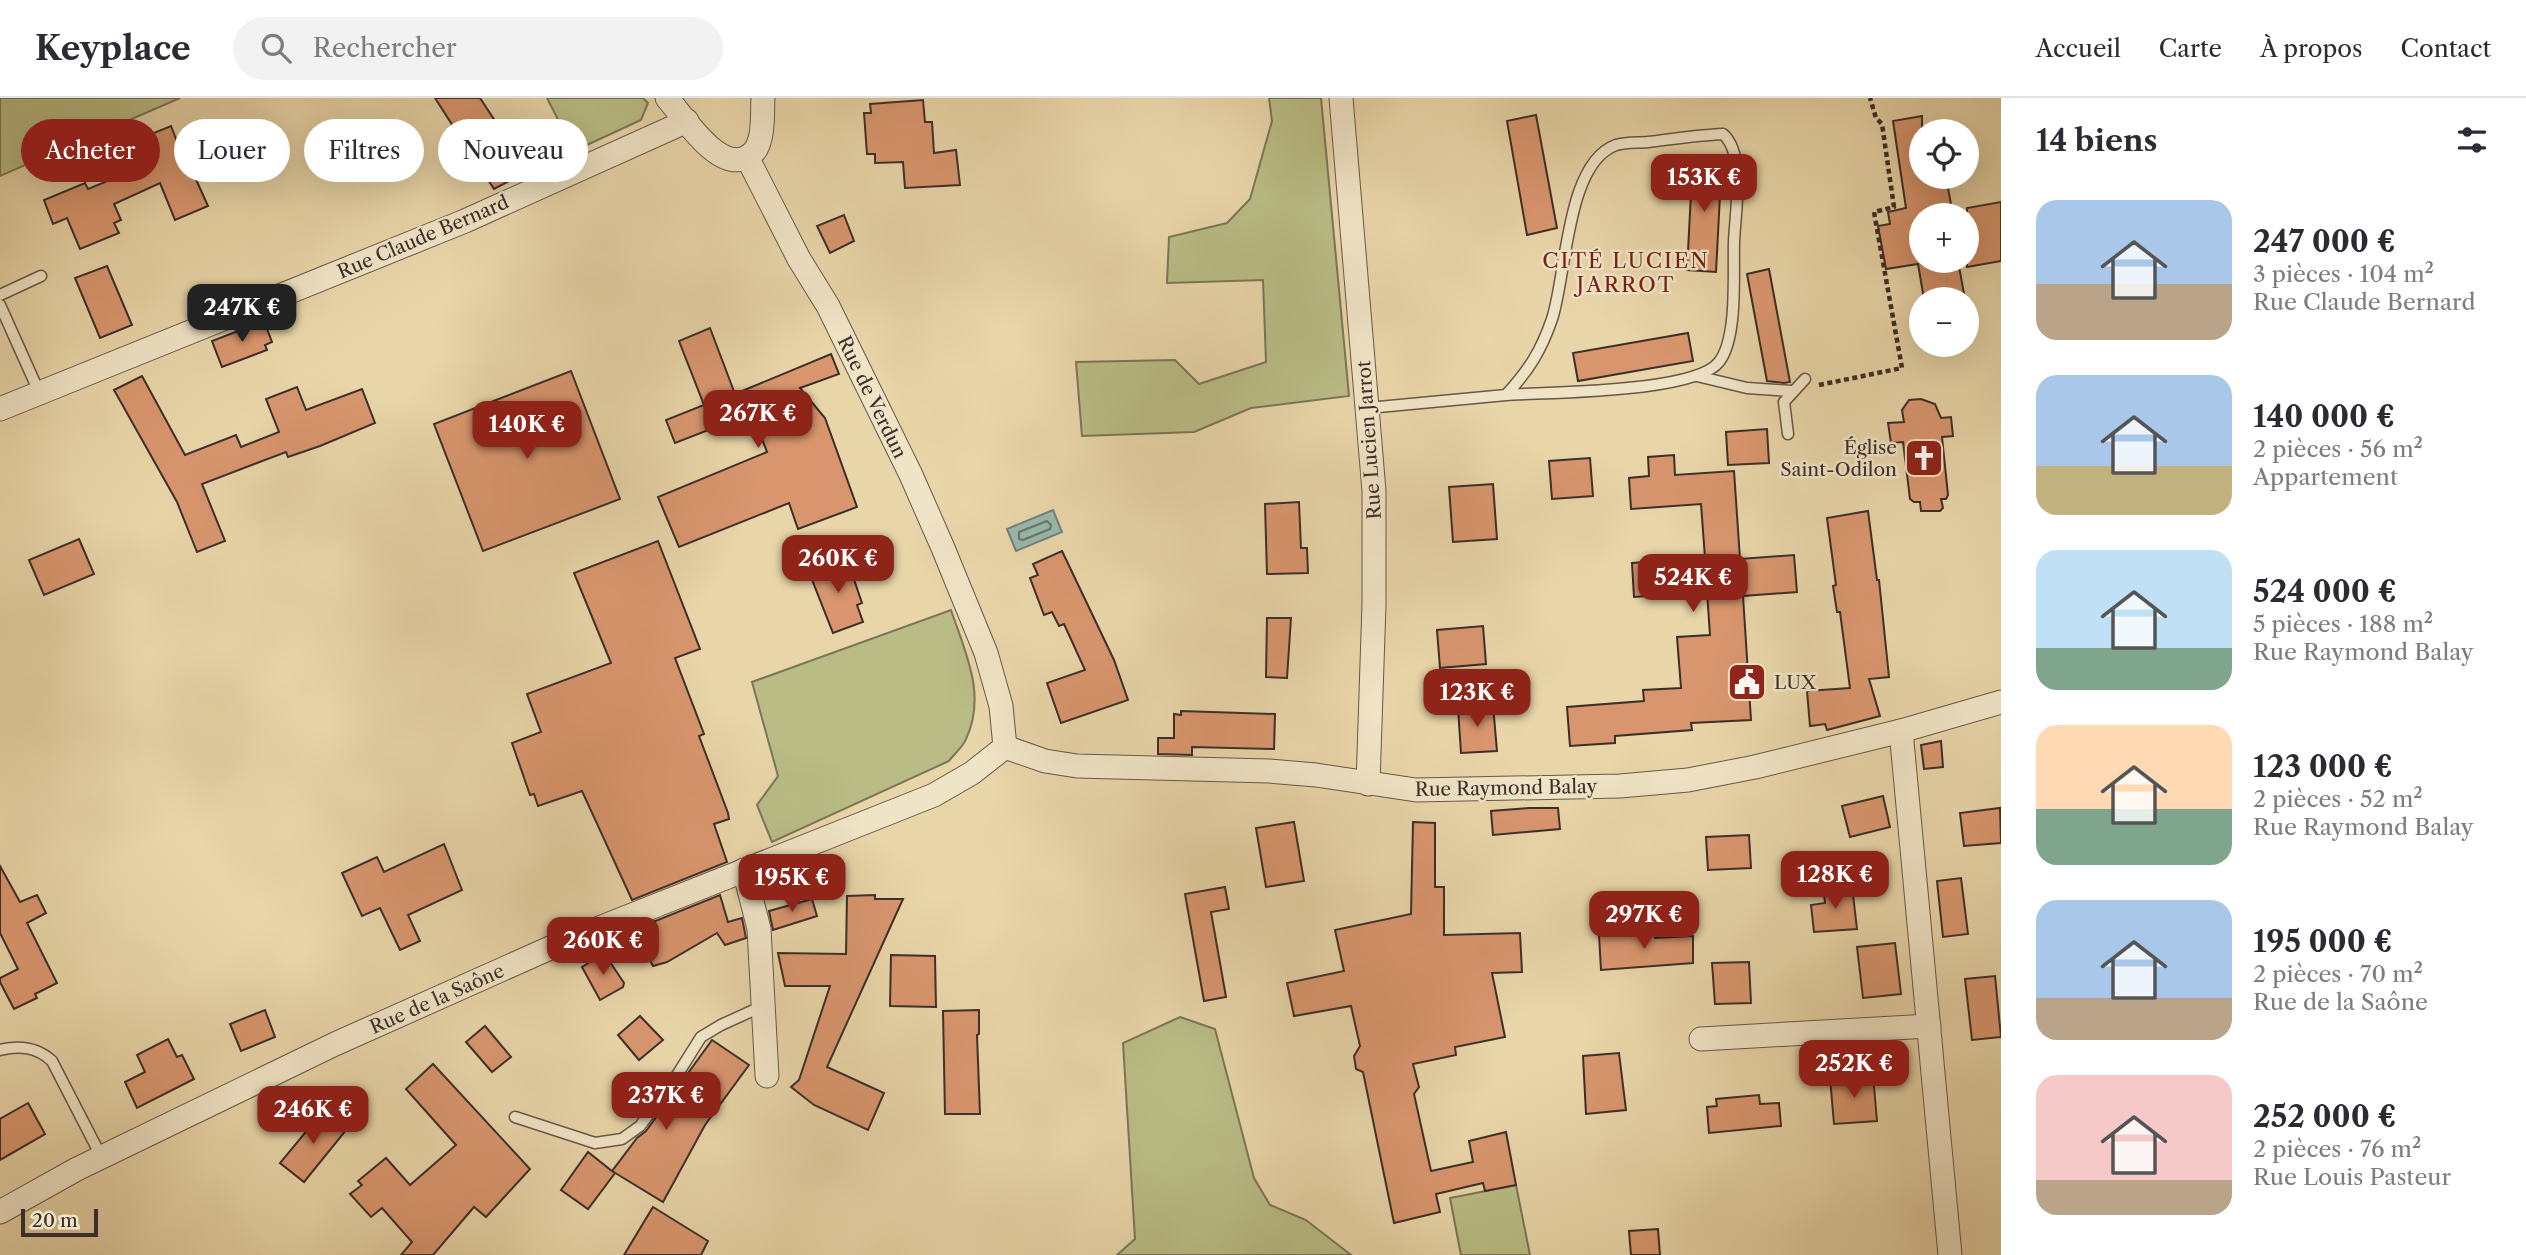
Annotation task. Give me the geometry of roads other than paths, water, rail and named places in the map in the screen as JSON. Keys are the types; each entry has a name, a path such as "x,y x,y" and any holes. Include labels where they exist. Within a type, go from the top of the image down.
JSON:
{"street":[{"path":"667,98 712,149 726,159 747,157 753,153 760,141 763,98"},
{"name":"Rue Lucien Jarrot","path":"1341,98 1374,491 1374,604 1368,783"},
{"name":"Rue Claude Bernard","path":"0,409 465,222 687,121"},
{"name":"Rue de Verdun","path":"747,157 799,259 828,306 938,536 989,663 1001,706 1005,747"},
{"name":"Rue Raymond Balay","path":"1005,747 1045,761 1077,766 1269,771 1416,790 1544,789 1688,780 1755,767 1901,731 2001,702"},
{"path":"1901,731 1950,1255"},
{"name":"Rue de la Saône","path":"0,1212 102,1158 335,1044 559,944 934,796 972,773 1005,747"},
{"path":"744,870 759,929 767,1076"},
{"path":"1701,1039 1928,1026"}],"lane":[{"path":"1368,408 1506,395 1611,391 1697,376 1717,365 1727,350 1730,323 1737,173 1731,141 1723,134 1616,145 1586,170 1577,193 1563,277 1552,317 1530,369 1506,395"},
{"path":"0,295 41,276"},
{"path":"0,304 39,392"},
{"path":"1697,376 1747,388 1791,391"},
{"path":"1788,434 1784,402 1791,391 1805,379"},
{"path":"515,1117 596,1143 622,1139 640,1126 701,1037 765,1005"},
{"path":"0,1050 32,1048 41,1051 52,1061 102,1158"}],"water":[{"path":"1053,510 1062,532 1016,551 1007,529"}],"place":[{"name":"Église Saint-Odilon","path":"1924,458"},
{"name":"LUX","path":"1747,682"}],"district":[{"name":"CITÉ LUCIEN JARROT","path":"1626,272"}]}
